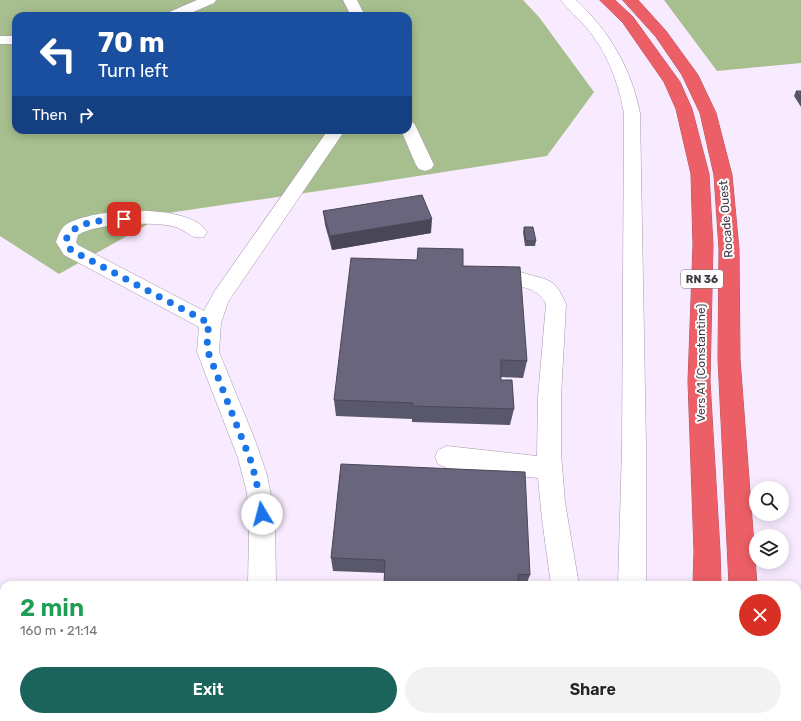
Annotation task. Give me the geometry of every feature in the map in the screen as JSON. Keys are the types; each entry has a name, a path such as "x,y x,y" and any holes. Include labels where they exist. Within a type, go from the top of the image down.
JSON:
{"highway":[{"name":"Vers A1 (Constantine)","path":"607,0 628,20 672,82 684,109 693,140 700,174 703,244 699,381 707,581"},
{"name":"Rocade Ouest","path":"630,0 661,34 690,75 708,113 723,174 729,249 729,359 743,581"}],"lane":[{"path":"181,12 209,0"},
{"path":"350,0 356,12"},
{"path":"568,0 589,20 610,48 625,79 632,113 634,447 632,581"},
{"path":"0,40 12,40"},
{"path":"202,320 214,310 221,297 334,134"},
{"path":"411,134 425,165"},
{"path":"197,232 180,222 170,220 111,219 86,224 74,229 67,237 66,242 71,250 202,320"},
{"path":"474,275 536,283 544,287 554,298 556,304 548,417 550,468 556,529 564,581"},
{"path":"213,287 202,320 207,338 208,352 252,464 259,493 264,537 257,581"},
{"path":"447,457 550,468"},
{"path":"741,542 749,581"}],"green space":[{"path":"0,0 523,0 539,17 594,92 547,156 168,213 59,274 0,236"},
{"path":"664,0 801,0 801,63 717,71"}],"building":[{"path":"796,91 801,91 801,98"},
{"path":"422,195 432,219 330,236 323,211"},
{"path":"524,227 533,227 536,241 526,241"},
{"path":"418,248 463,249 463,266 520,267 527,361 501,360 501,380 512,380 514,409 412,406 413,403 334,400 351,258 417,260"},
{"path":"341,464 525,472 530,575 518,574 518,581 384,581 385,560 331,558"}],"route":[{"path":"124,219 111,219 86,224 74,229 67,237 66,242 71,250 209,323 207,338 208,352 252,464 262,514"}]}
